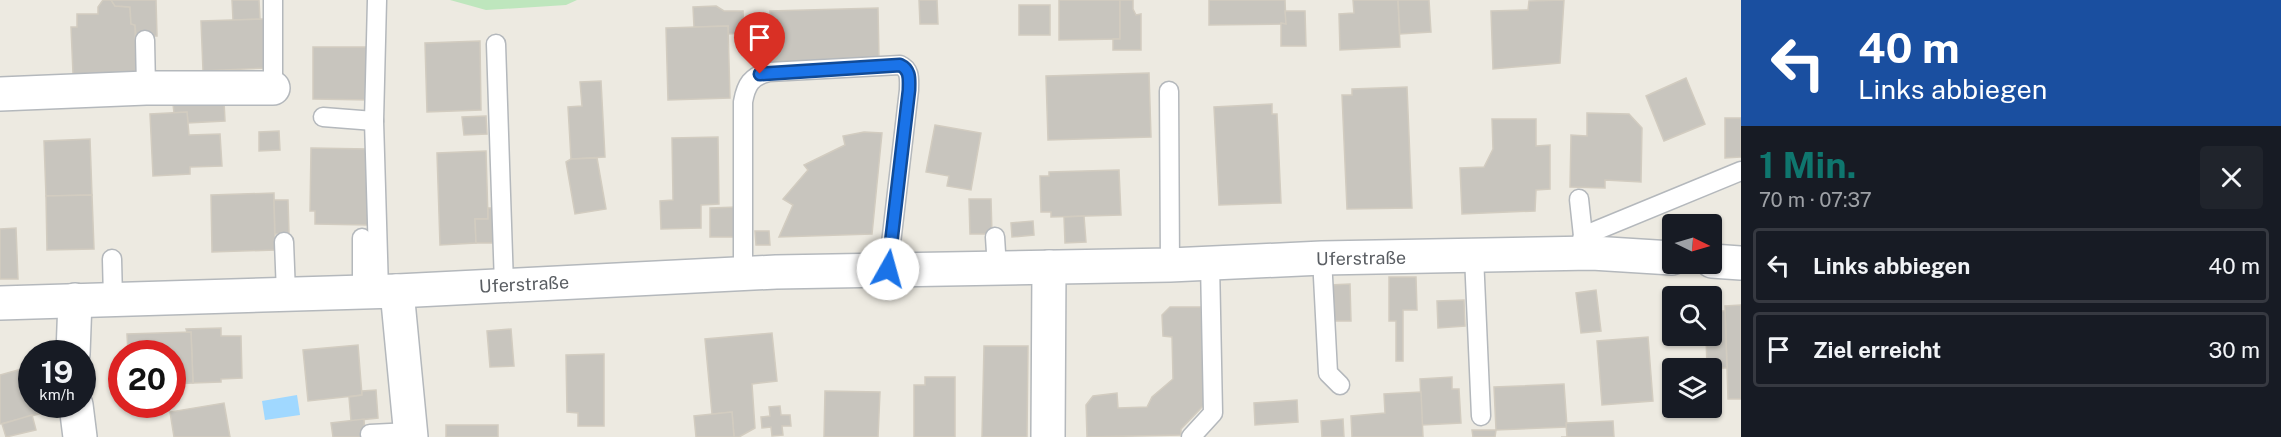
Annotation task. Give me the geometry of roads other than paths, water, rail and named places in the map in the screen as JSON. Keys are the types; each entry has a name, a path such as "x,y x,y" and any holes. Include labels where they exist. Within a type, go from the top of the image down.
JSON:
{"street":[{"path":"0,94 146,88 273,88"},
{"name":"Uferstraße","path":"4,297 113,299 888,269 996,253 1049,267 1474,255 1580,245 1662,257"},
{"path":"1722,262 1741,263"},
{"path":"1048,437 1049,267"},
{"path":"379,290 411,434"},
{"path":"74,340 75,300"},
{"path":"78,418 80,437"}],"lane":[{"path":"273,0 273,88"},
{"path":"377,0 374,121 379,290"},
{"path":"145,40 146,88"},
{"path":"496,44 504,285"},
{"path":"743,274 743,102 747,84 760,74 769,72 900,65 905,67 909,74 909,90 888,269"},
{"path":"1169,91 1170,265"},
{"path":"323,117 374,121"},
{"path":"1579,199 1580,245 1741,171"},
{"path":"362,238 379,290"},
{"path":"284,242 286,293"},
{"path":"1474,255 1481,416"},
{"path":"1322,258 1328,373 1340,385"},
{"path":"112,259 113,299"},
{"path":"1191,437 1213,413 1210,263"},
{"path":"370,434 411,434"}],"water":[{"path":"297,395 300,415 265,420 262,401"}]}
